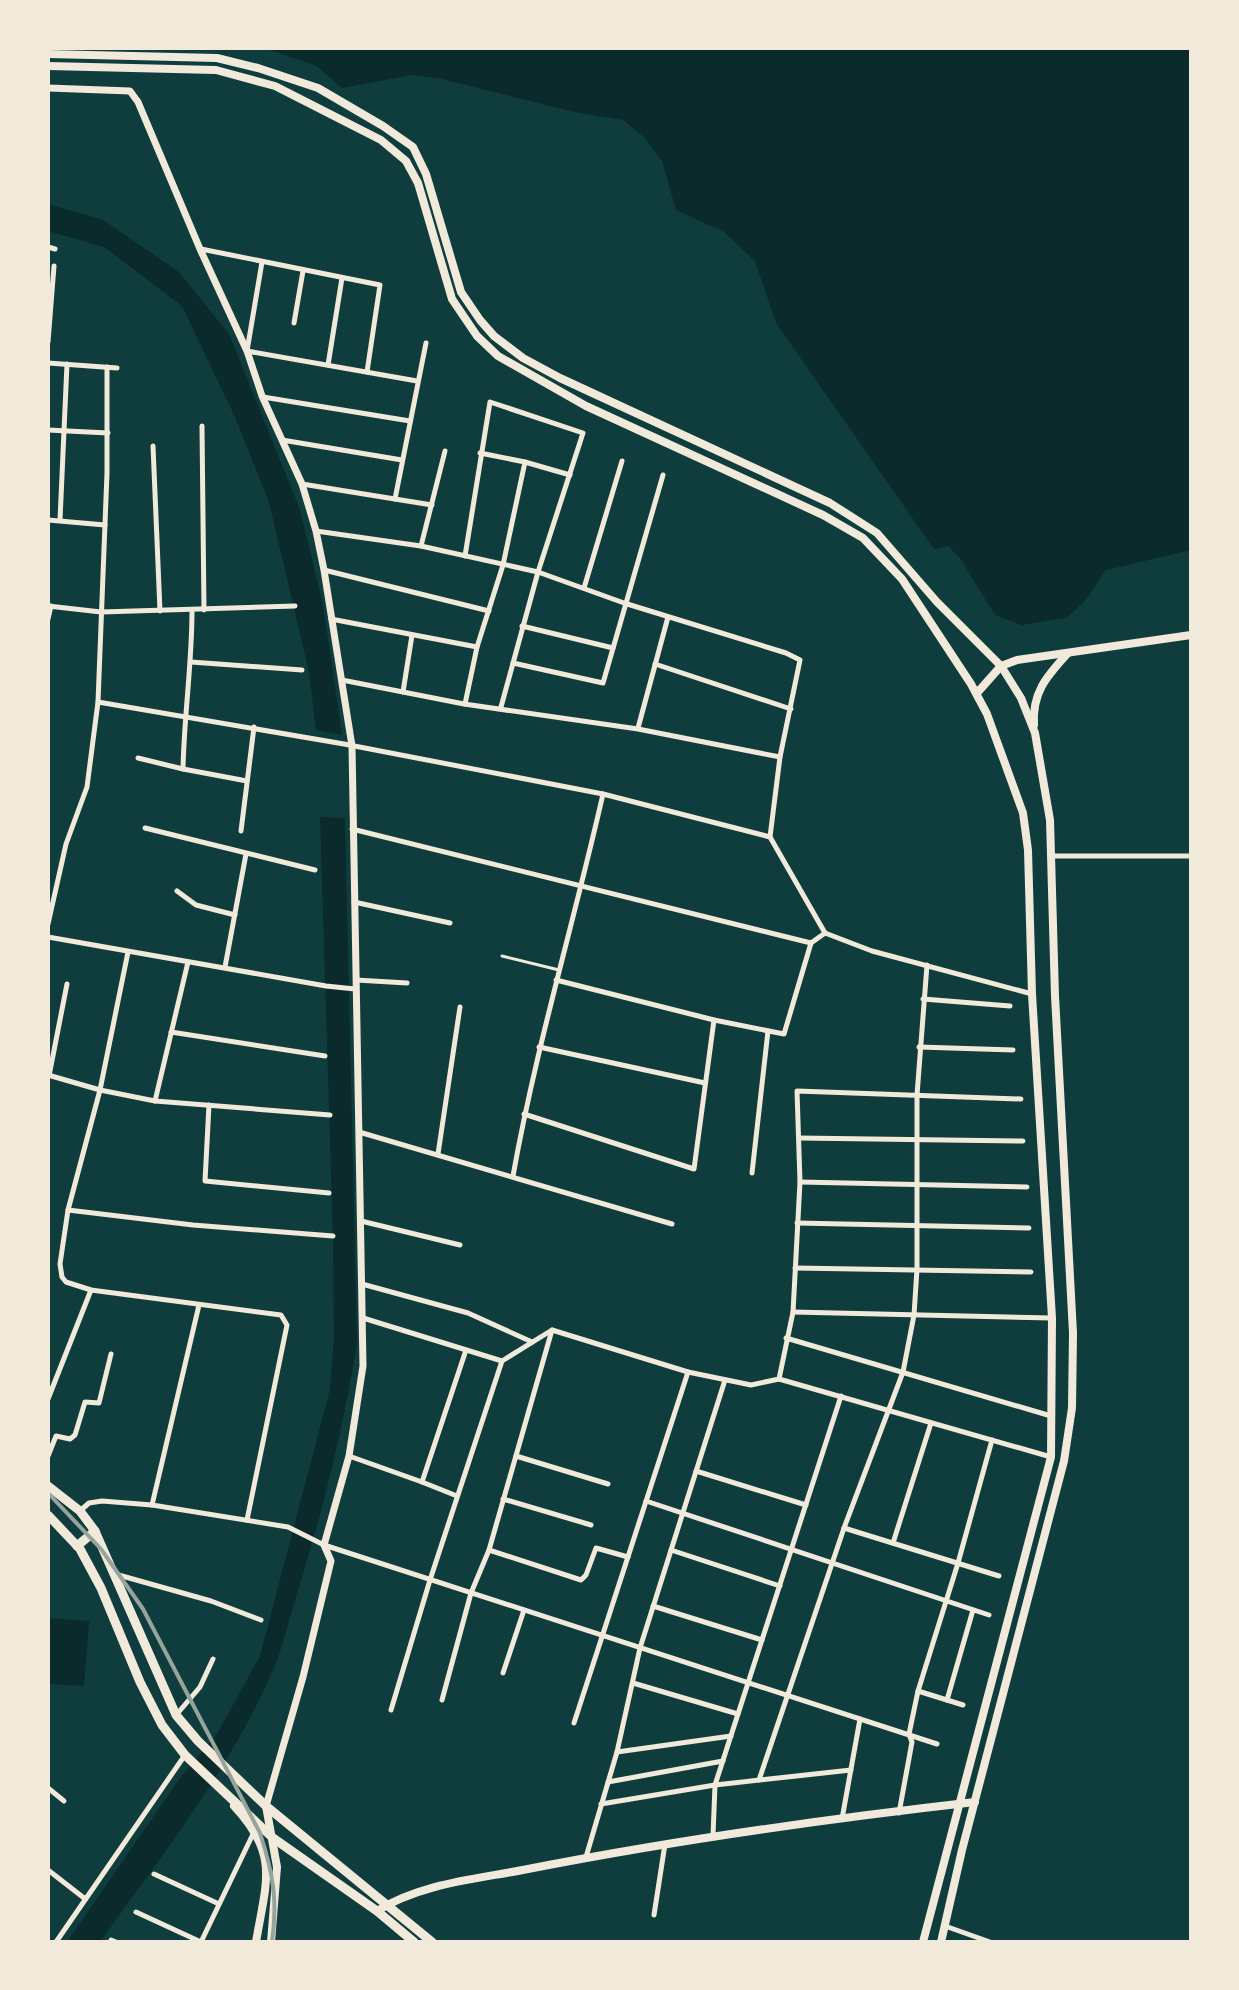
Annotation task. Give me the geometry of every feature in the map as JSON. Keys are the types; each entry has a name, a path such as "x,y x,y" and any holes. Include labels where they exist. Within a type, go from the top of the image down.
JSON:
{"main road":[{"path":"48,54 217,58 318,88 386,128 413,147 426,174 461,292 494,336 523,358 560,378 830,503 864,522 1001,666 1021,698 1035,733"},
{"path":"48,66 216,70 275,86 381,140 406,161 418,183 452,299 477,336 498,356 586,406 823,515 863,538 902,579 977,693 1002,749 1023,813 1028,850 1032,994 1052,1318 1051,1457 923,1942"},
{"path":"381,140 386,128"},
{"path":"977,693 1001,666 1020,659 1191,635"},
{"path":"941,1942 1064,1461 1072,1408 1073,1333 1055,996 1050,820 1033,711 1038,688 1067,653"},
{"path":"48,1486 80,1511 95,1531 176,1715 198,1741 266,1806 432,1942"},
{"path":"48,1515 77,1546 101,1588 143,1690 162,1725 187,1757 273,1838 377,1911 414,1942"},
{"path":"77,1546 95,1531"},
{"path":"377,1911 419,1891 586,1858 713,1836 975,1802"},
{"path":"266,1806 277,1867 271,1942"},
{"path":"241,1810 265,1855 268,1870 256,1942"}],"street":[{"path":"48,88 130,91 138,102 302,484 324,570 342,680 352,829 363,1366 349,1456 324,1545 331,1561 303,1677 266,1806"},
{"path":"48,247 55,249"},
{"path":"200,249 380,285 367,372"},
{"path":"247,351 262,262"},
{"path":"48,342 54,266"},
{"path":"294,323 303,271"},
{"path":"328,365 342,278"},
{"path":"395,499 426,343"},
{"path":"247,351 417,381"},
{"path":"48,363 117,368"},
{"path":"60,520 67,364"},
{"path":"48,924 66,844 87,787 98,702 108,433 107,367"},
{"path":"262,396 410,421"},
{"path":"465,556 490,402 583,433 538,572 501,707"},
{"path":"202,426 204,610"},
{"path":"48,430 108,433"},
{"path":"281,440 402,460"},
{"path":"153,446 160,611"},
{"path":"421,546 445,451"},
{"path":"480,453 570,475"},
{"path":"584,588 622,461"},
{"path":"464,704 477,647 503,565 525,462"},
{"path":"513,663 601,685 663,475"},
{"path":"302,484 432,505"},
{"path":"48,520 105,525"},
{"path":"316,531 421,546 538,572 800,660 780,757 770,837 825,933 872,951 1032,994"},
{"path":"324,570 489,611"},
{"path":"48,619 50,606 101,612 295,606"},
{"path":"183,769 192,611"},
{"path":"638,729 668,617"},
{"path":"331,619 477,647"},
{"path":"522,626 613,648"},
{"path":"403,692 412,635"},
{"path":"191,662 302,670"},
{"path":"655,664 791,709"},
{"path":"342,680 464,704 638,729 780,757"},
{"path":"98,702 254,727 603,794 770,837"},
{"path":"241,831 254,727"},
{"path":"138,758 247,781"},
{"path":"513,1176 539,1047 603,794"},
{"path":"145,828 315,870"},
{"path":"352,829 811,943"},
{"path":"225,967 246,854"},
{"path":"1051,856 1191,856"},
{"path":"177,891 196,905 235,915"},
{"path":"353,902 450,923"},
{"path":"556,980 714,1020 784,1034 811,943 825,933"},
{"path":"48,937 326,986 407,983"},
{"path":"128,952 100,1090 68,1210 60,1264 62,1277 66,1282 91,1290 281,1315 287,1325 247,1520"},
{"path":"155,1101 188,962"},
{"path":"759,1780 844,1528 903,1372 914,1315 917,1269 917,1095 927,965"},
{"path":"67,984 49,1075 100,1090 155,1101 330,1115"},
{"path":"923,999 1010,1006"},
{"path":"438,1154 460,1007"},
{"path":"524,1114 694,1169 714,1020"},
{"path":"752,1173 768,1031"},
{"path":"171,1032 325,1056"},
{"path":"539,1047 705,1083"},
{"path":"919,1047 1013,1050"},
{"path":"779,1379 793,1312 800,1182 797,1091 1021,1099"},
{"path":"209,1105 205,1181 329,1193"},
{"path":"358,1132 672,1224"},
{"path":"799,1138 1023,1141"},
{"path":"800,1182 1027,1187"},
{"path":"68,1210 193,1225 333,1236"},
{"path":"360,1221 460,1245"},
{"path":"797,1223 1029,1228"},
{"path":"795,1268 1031,1272"},
{"path":"362,1284 468,1313 532,1342"},
{"path":"48,1399 91,1290"},
{"path":"152,1505 199,1305"},
{"path":"793,1312 1052,1318"},
{"path":"363,1318 502,1361"},
{"path":"442,1700 471,1593 489,1550 552,1330"},
{"path":"391,1710 502,1361 552,1330 688,1372 725,1380 751,1385 779,1379 1051,1457"},
{"path":"786,1338 1052,1417"},
{"path":"422,1482 466,1350"},
{"path":"48,1456 56,1436 70,1439 75,1435 85,1402 99,1403 111,1354"},
{"path":"574,1723 688,1372"},
{"path":"586,1858 617,1752 640,1648 725,1380"},
{"path":"713,1836 715,1785 841,1396"},
{"path":"893,1543 931,1423"},
{"path":"899,1813 918,1691 992,1440"},
{"path":"349,1456 457,1496"},
{"path":"516,1456 608,1484"},
{"path":"696,1471 806,1505"},
{"path":"503,1499 591,1525"},
{"path":"80,1511 89,1503 102,1501 152,1505 288,1527 315,1542 937,1744"},
{"path":"646,1501 989,1615"},
{"path":"844,1528 999,1576"},
{"path":"489,1550 581,1580 586,1575 596,1548 628,1557"},
{"path":"671,1550 780,1586"},
{"path":"115,1574 211,1601 261,1620"},
{"path":"653,1606 762,1640"},
{"path":"503,1673 524,1610"},
{"path":"947,1700 973,1610"},
{"path":"176,1715 200,1687 213,1659"},
{"path":"633,1683 738,1714"},
{"path":"918,1691 963,1705"},
{"path":"842,1819 860,1719"},
{"path":"617,1752 731,1736"},
{"path":"56,1942 84,1898 187,1757"},
{"path":"608,1782 723,1761"},
{"path":"601,1804 715,1785 851,1770"},
{"path":"48,1788 64,1801"},
{"path":"136,1912 201,1942 254,1831"},
{"path":"654,1915 665,1844"},
{"path":"48,1870 84,1898"},
{"path":"154,1874 219,1904"},
{"path":"944,1925 990,1942"}],"lane":[{"path":"502,956 559,970"}],"water":[{"path":"264,48 1191,48 1191,550 1106,570 1085,601 1066,618 1021,625 995,615 960,558 948,546 934,549 776,323 755,261 724,232 676,210 662,161 644,137 623,120 412,75 342,88 317,66"},
{"path":"48,204 103,220 179,272 229,334 299,507 323,604 342,735 316,730 309,672 269,502 235,417 182,306 104,247 48,231"},
{"path":"320,817 345,818 357,1344 338,1440 315,1534 282,1644 272,1672 236,1744 193,1812 100,1942 67,1942 180,1778 217,1734 260,1656 330,1389 334,1338 333,1236"},
{"path":"48,1618 89,1621 84,1686 48,1684"}],"railway":[{"path":"48,1493 101,1549 143,1609 260,1833 273,1887 272,1942"}]}
